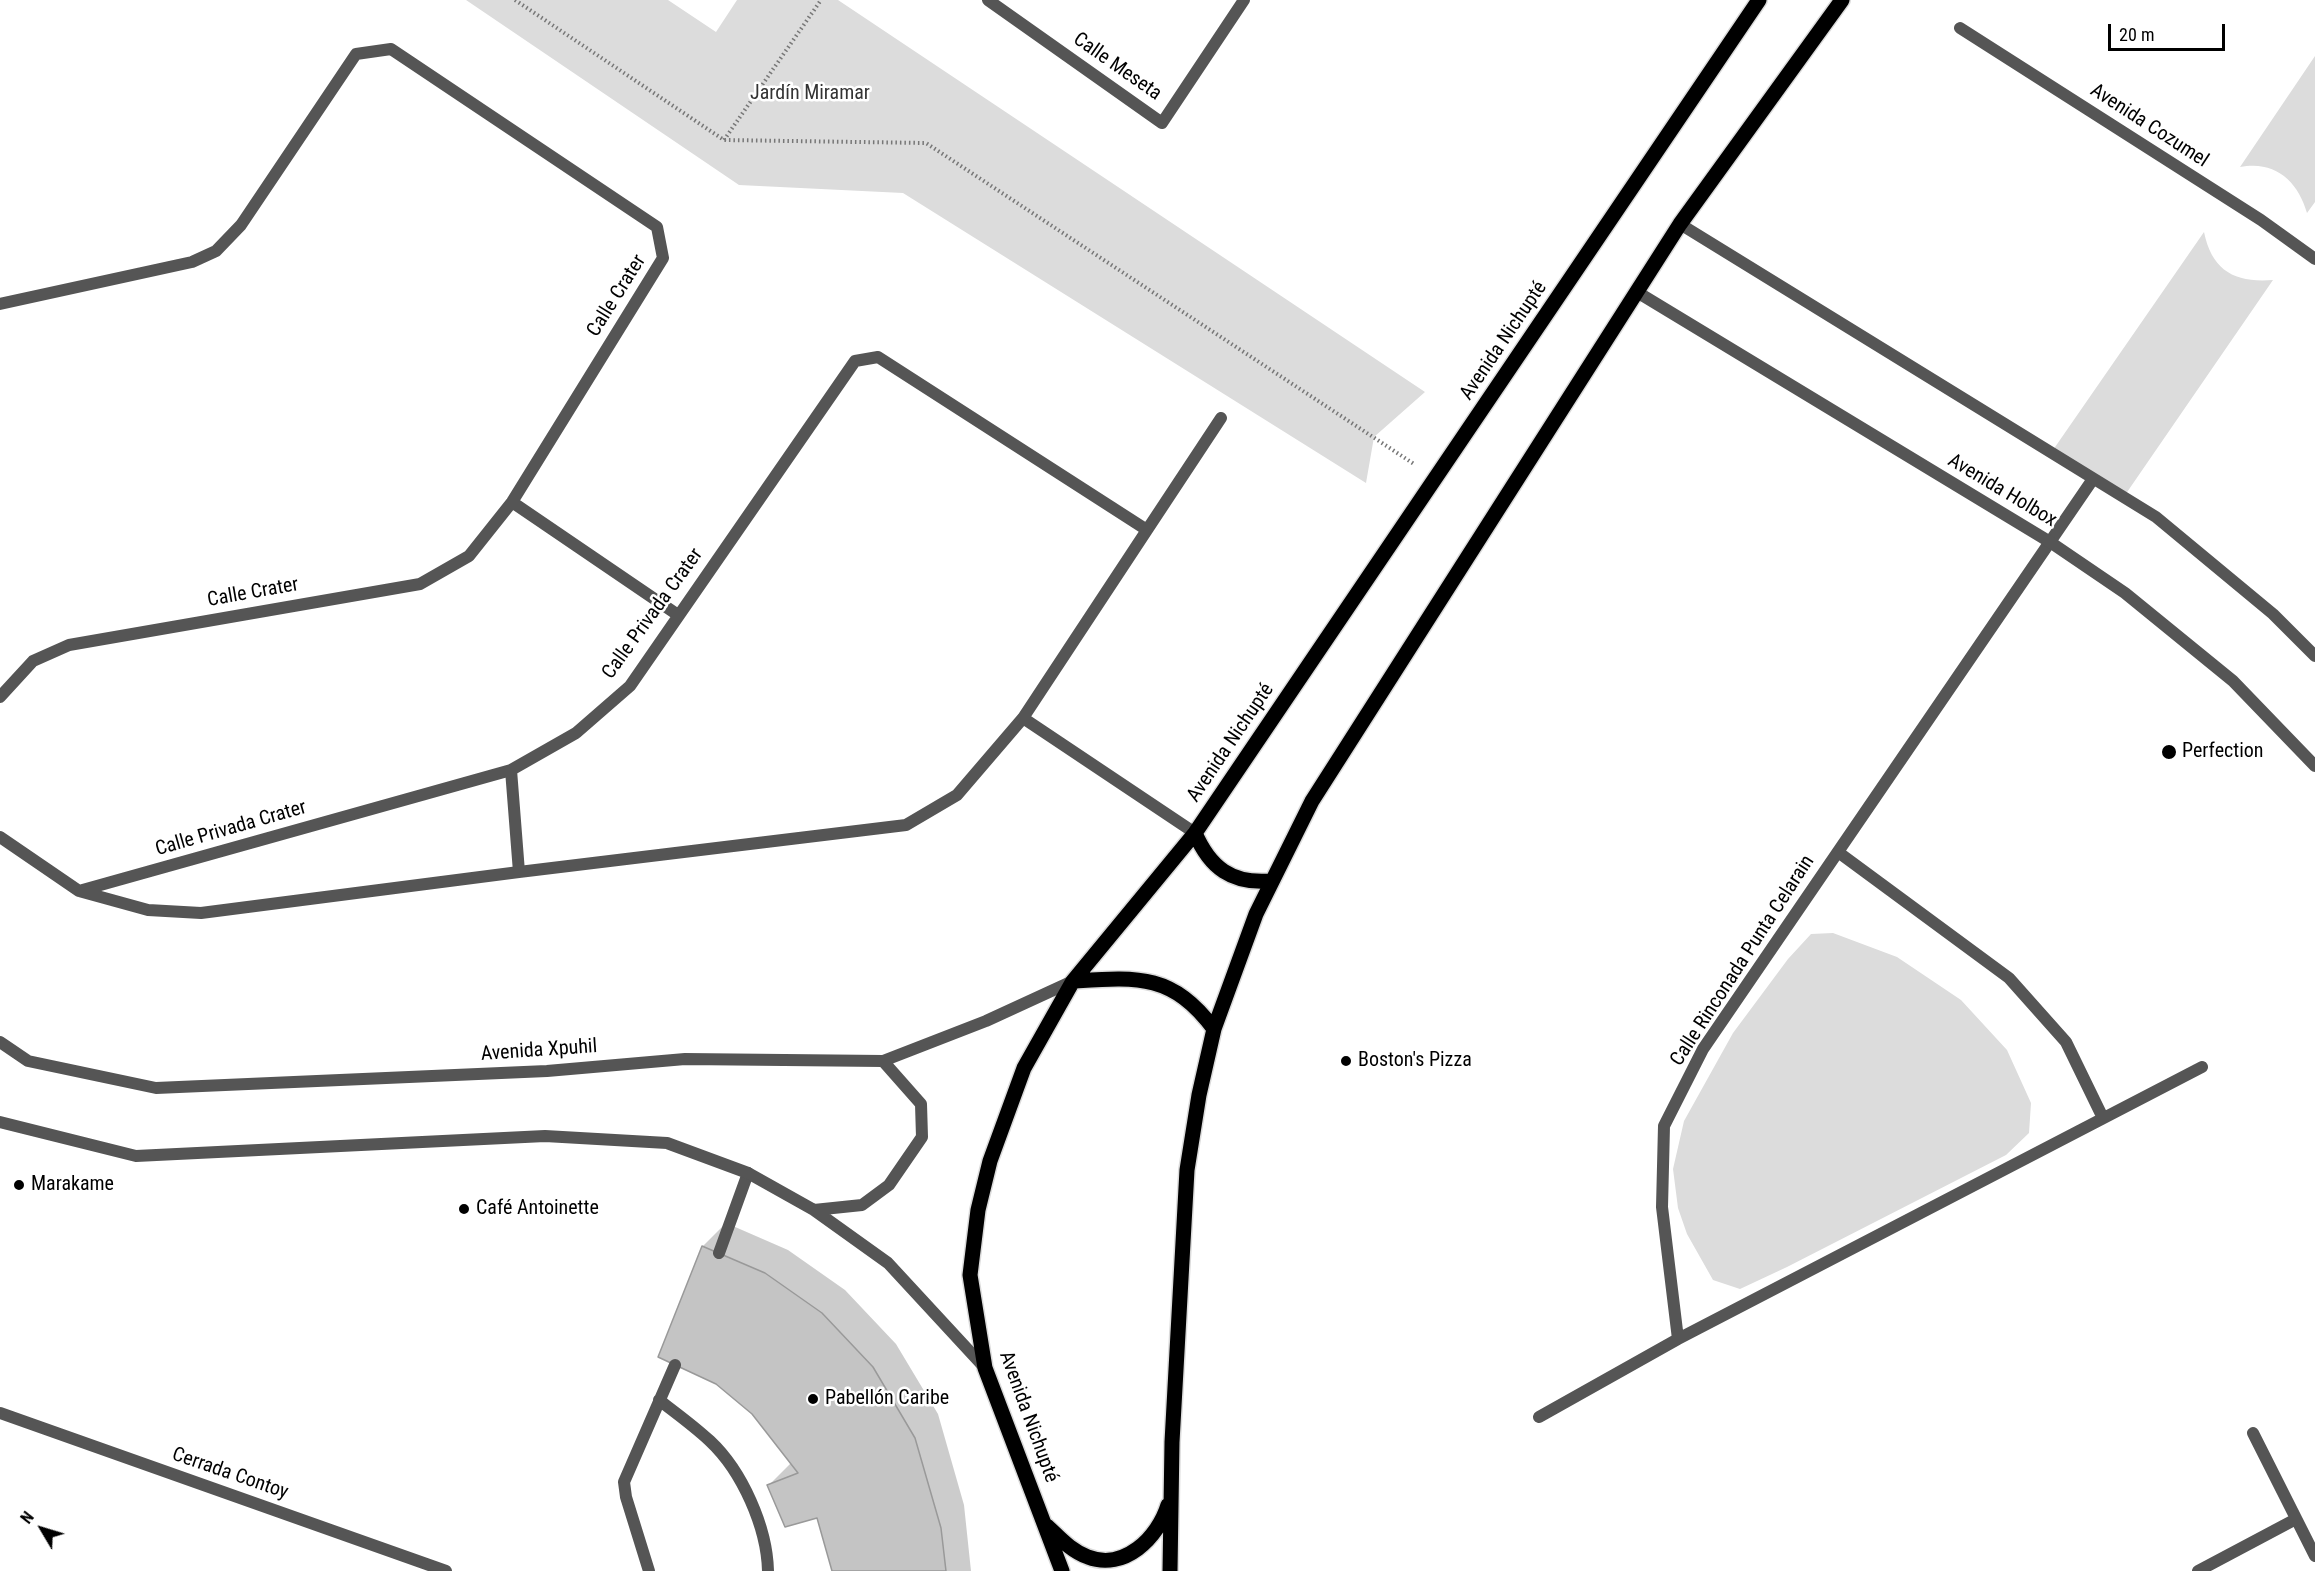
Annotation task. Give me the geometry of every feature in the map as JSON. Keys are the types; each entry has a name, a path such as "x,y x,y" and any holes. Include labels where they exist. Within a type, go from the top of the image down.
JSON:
{"main road":[{"name":"Avenida Nichupté","path":"1062,1571 985,1368 970,1275 978,1210 990,1161 1024,1068 1072,981 1195,833 1759,0"},
{"path":"1170,1571 1172,1442 1187,1170 1199,1095 1214,1029 1270,881 1312,801 1680,224 1842,0"},
{"path":"1195,833 1202,849 1213,863 1228,874 1256,882 1270,881"},
{"path":"1072,981 1136,978 1160,984 1181,994 1200,1010 1214,1029"},
{"path":"1045,1524 1073,1550 1089,1558 1107,1561 1119,1559 1136,1551 1150,1539 1160,1525 1171,1493"}],"street":[{"name":"Calle Meseta","path":"988,0 1162,123 1244,0"},
{"name":"Avenida Cozumel","path":"1960,28 2261,220 2315,259"},
{"name":"Calle Crater","path":"0,304 192,262 216,250 241,225 356,54 391,49 657,227 663,258 512,502 469,556 420,584 69,645 33,661 0,697"},
{"path":"1680,224 2156,517 2273,614 2315,656"},
{"name":"Avenida Holbox","path":"1636,292 2050,542 2125,593 2233,681 2315,766"},
{"name":"Calle Privada Crater","path":"79,891 511,770 576,733 630,686 855,361 878,357 1147,530"},
{"path":"0,837 79,891 148,910 201,913 906,825 957,795 1023,718 1221,417"},
{"name":"Calle Rinconada Punta Celarain","path":"1678,1339 1662,1207 1664,1126 1703,1048 2093,479"},
{"path":"512,502 678,615"},
{"path":"1023,718 1195,833"},
{"path":"511,770 519,872"},
{"name":"Calle Rinconada Punta Celarain","path":"1838,852 2009,978 2066,1042 2103,1118"},
{"name":"Avenida Xpuhil","path":"0,1042 28,1061 156,1088 547,1071 685,1059 883,1061 986,1021 1072,981"},
{"path":"814,1210 862,1205 890,1185 922,1137 921,1104 883,1061"},
{"path":"1539,1417 1678,1339 2202,1067"},
{"path":"0,1122 136,1156 545,1137 667,1143 748,1173 814,1210 888,1263 985,1368"},
{"path":"719,1253 748,1173"},
{"path":"649,1571 623,1490 624,1482 675,1365"},
{"path":"659,1400 712,1442 741,1479 759,1522 768,1571"},
{"name":"Cerrada Contoy","path":"0,1413 446,1571"},
{"path":"2253,1433 2315,1556"},
{"path":"2198,1571 2296,1519"}],"path":[{"path":"515,0 724,140 926,143 1436,478"},
{"path":"724,140 821,0"}],"green space":[{"name":"Jardín Miramar","path":"466,0 668,0 716,32 737,0 838,0 1425,392 1374,437 1366,483 903,193 739,185"},
{"path":"2315,56 2315,202 2307,213 2298,191 2283,175 2264,167 2240,167"},
{"path":"2204,232 2213,256 2227,272 2247,279 2273,280 2123,498 2053,450"},
{"path":"1833,933 1897,957 1961,1000 2007,1050 2031,1103 2029,1133 2006,1155 1740,1289 1713,1280 1687,1234 1678,1208 1673,1169 1684,1121 1733,1033 1788,959 1811,934"}],"building":[{"name":"Pabellón Caribe","path":"702,1246 765,1273 822,1313 873,1367 915,1438 941,1528 946,1571 832,1571 817,1518 785,1527 767,1485 798,1473 752,1414 716,1384 658,1357"}],"place":[{"name":"Perfection","path":"2169,752"},
{"name":"Boston's Pizza","path":"1346,1061"},
{"name":"Marakame","path":"19,1185"},
{"name":"Café Antoinette","path":"464,1209"},
{"name":"Pabellón Caribe","path":"813,1399"}]}
